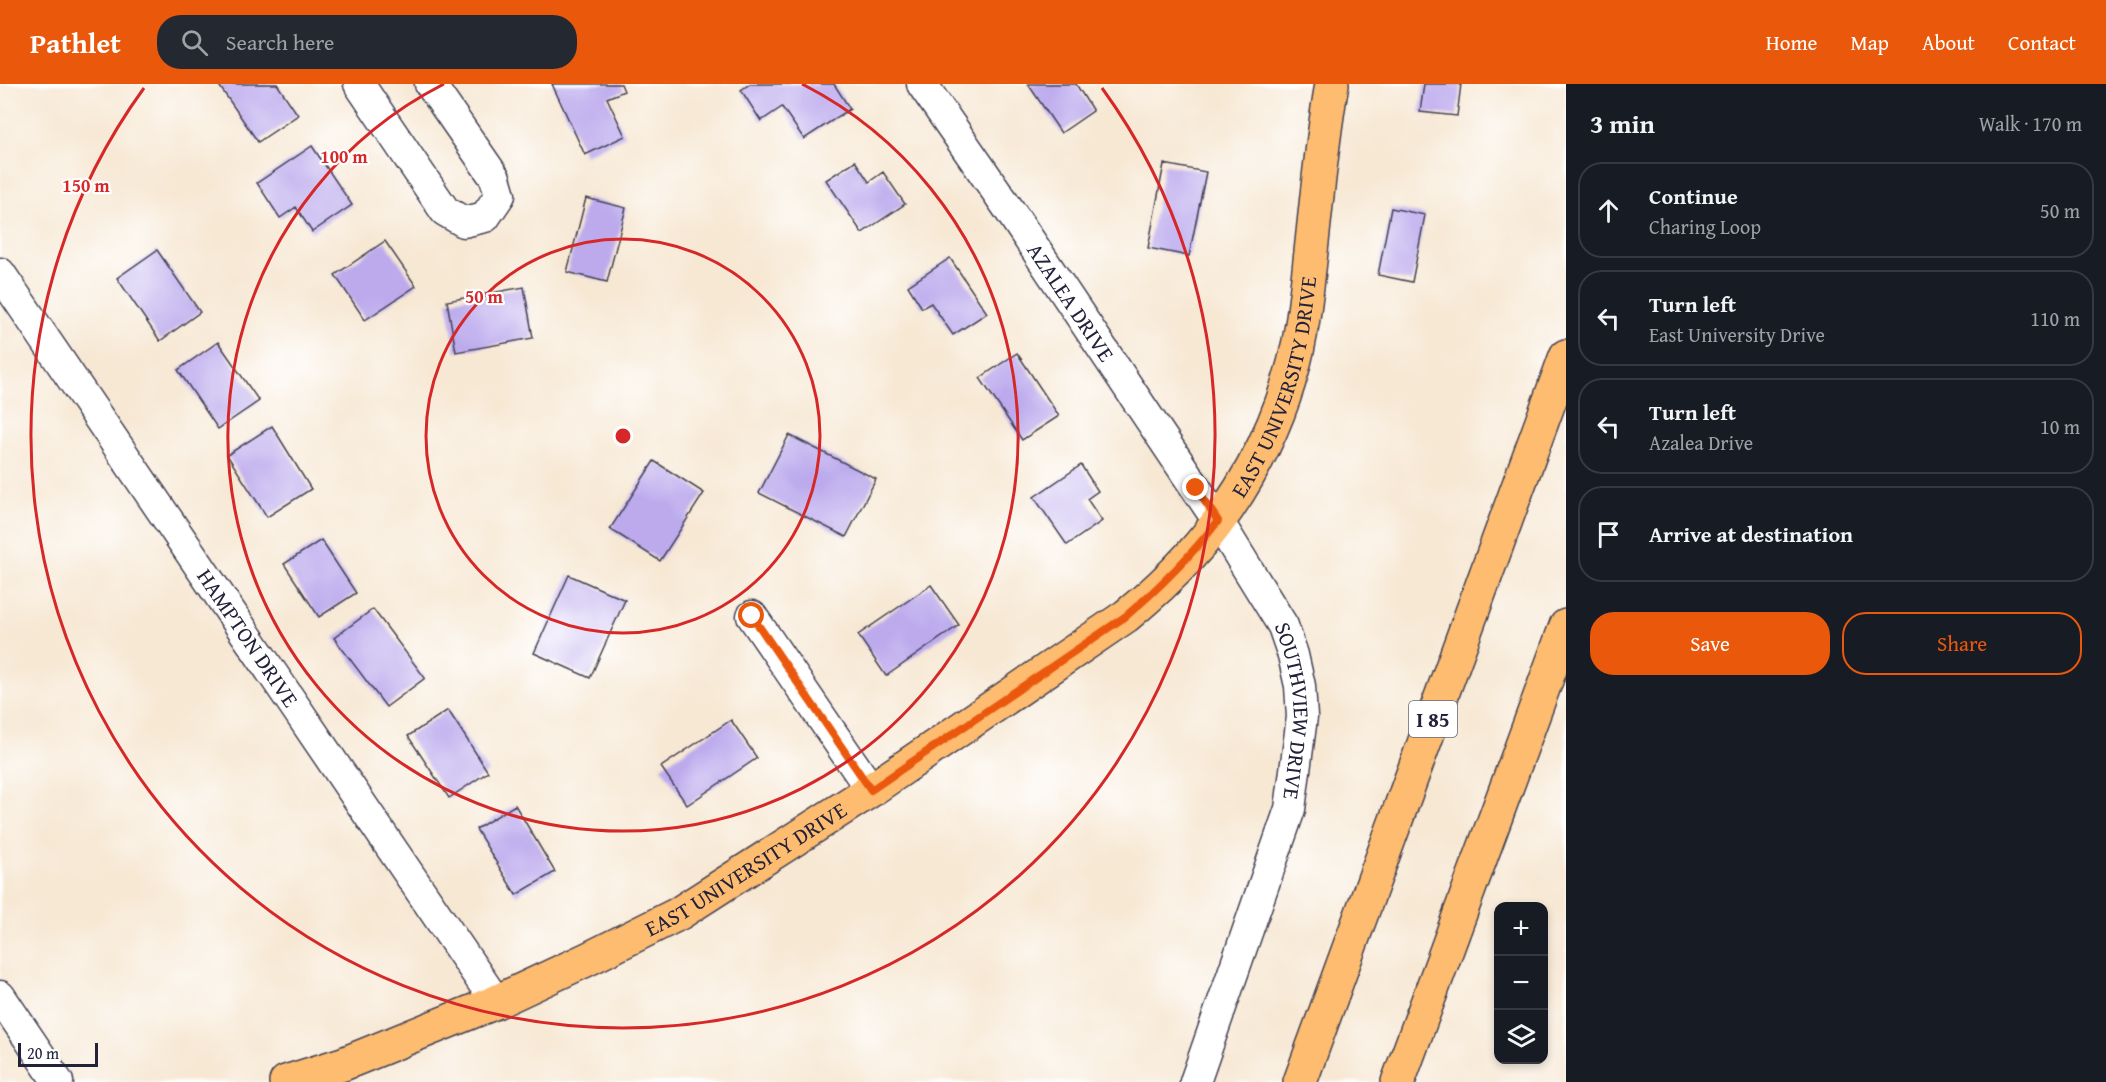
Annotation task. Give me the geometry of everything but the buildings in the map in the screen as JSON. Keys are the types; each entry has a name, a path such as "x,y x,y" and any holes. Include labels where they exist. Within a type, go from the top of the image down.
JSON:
{"main road":[{"name":"EAST UNIVERSITY DRIVE","path":"286,1082 343,1064 496,1002 678,914 871,790 1126,616 1160,588 1218,521 1251,468 1265,440 1288,381 1303,320 1323,136 1332,84"},
{"name":"I 85","path":"1300,1082 1566,356"},
{"path":"1398,1082 1566,626"}],"street":[{"path":"359,84 445,211 464,222 485,217 500,195 495,178 430,84"},
{"name":"AZALEA DRIVE","path":"922,84 1013,215 1218,521"},
{"name":"HAMPTON DRIVE","path":"0,273 496,1002"},
{"name":"SOUTHVIEW DRIVE","path":"1195,1082 1290,809 1302,717 1296,665 1283,626 1218,521"},
{"path":"752,616 871,790"},
{"path":"0,996 58,1082"}],"route":[{"path":"752,616 871,790 1126,616 1160,588 1218,521 1196,488"}]}
